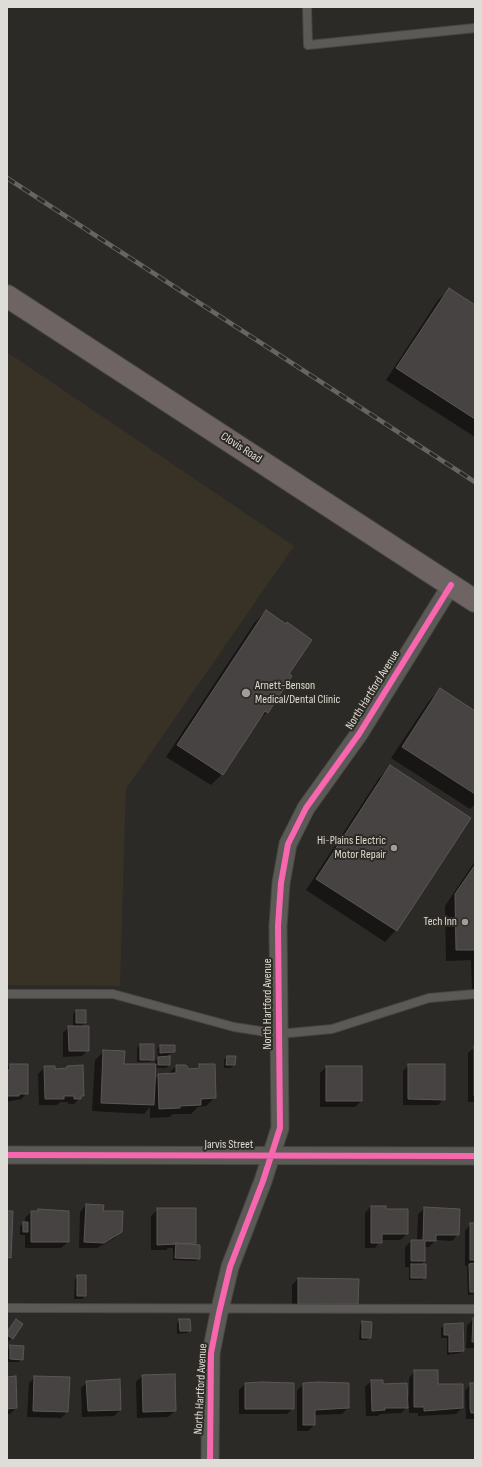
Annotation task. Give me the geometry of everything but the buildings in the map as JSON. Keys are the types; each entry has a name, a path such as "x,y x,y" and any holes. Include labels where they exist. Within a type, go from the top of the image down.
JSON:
{"highway":[{"name":"Clovis Road","path":"7,296 475,600"}],"street":[{"name":"North Hartford Avenue","path":"210,1460 211,1353 220,1309 230,1267 280,1128 278,926 281,882 288,844 306,808 359,734 451,585"},
{"name":"Jarvis Street","path":"7,1155 475,1156"}],"lane":[{"path":"307,7 308,45 475,28"},
{"path":"7,994 113,994 234,1027 279,1034 332,1029 429,998 475,994"},
{"path":"7,1308 475,1309"}],"shaded area":[{"path":"7,352 294,546 126,789 120,986 7,985"}],"railway":[{"path":"7,178 475,482"}],"cycle path":[{"path":"210,1460 211,1353 219,1313 230,1267 263,1181 280,1128 278,926 281,883 288,844 306,808 359,734 451,585"},
{"path":"7,1155 475,1156"}],"place":[{"name":"Arnett-Benson Medical/Dental Clinic","path":"246,693"},
{"name":"Hi-Plains Electric Motor Repair","path":"394,848"},
{"name":"Tech Inn","path":"465,922"}]}
